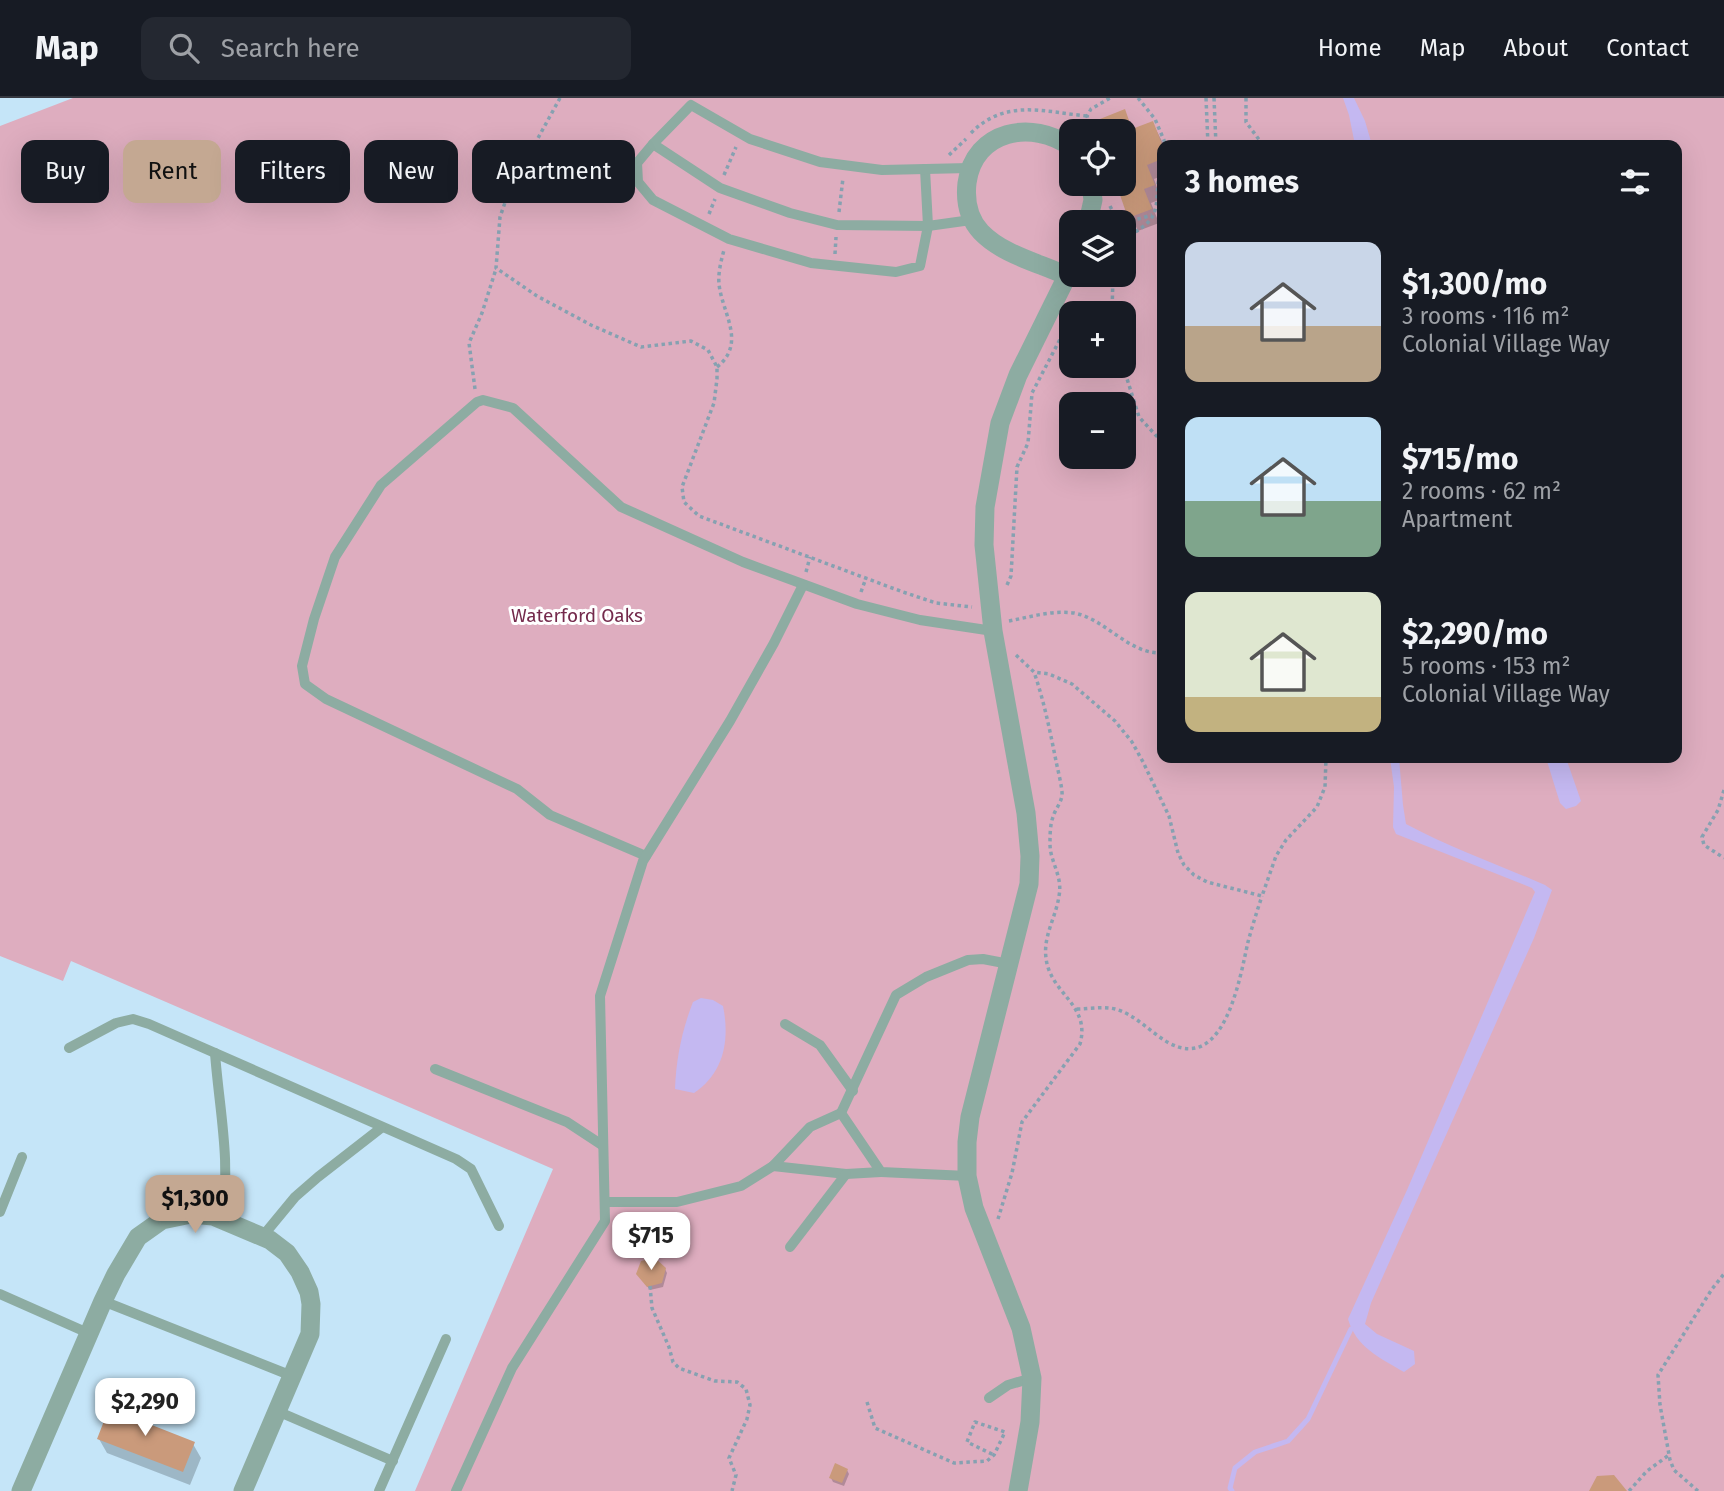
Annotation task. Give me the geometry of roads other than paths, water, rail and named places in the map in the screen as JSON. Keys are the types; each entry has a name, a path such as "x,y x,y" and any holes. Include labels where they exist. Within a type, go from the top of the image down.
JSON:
{"street":[{"path":"1059,141 1047,135 1027,131 1003,135 982,148 969,168 965,197 971,220 983,234 1008,251 1059,269"},
{"path":"1018,1491 1030,1423 1032,1378 1021,1328 974,1208 967,1176 967,1143 971,1117 1029,884 1030,856 1026,813 984,545 985,507 1000,423 1018,375 1062,287"},
{"path":"21,1491 88,1333 116,1273 138,1237 162,1220 191,1214 213,1216 262,1237 287,1253 309,1292 310,1334 243,1491"}],"lane":[{"path":"925,169 928,226 920,266 896,272 811,263 729,239 653,200 638,182 637,163 691,106 750,139 820,162 882,170 925,169 969,168"},
{"path":"653,144 720,188 790,213 837,225 928,226 971,220"},
{"path":"646,856 550,816 517,789 326,699 305,684 302,666 334,557 381,485 477,401 483,400 513,408 621,507 743,562 856,604 920,620 998,626"},
{"path":"456,1491 512,1368 605,1221 600,996 646,856 730,721 803,585"},
{"path":"604,1202 677,1202 741,1186 774,1166 810,1127 841,1113 896,995 926,977 968,960 984,959 1009,964"},
{"path":"69,1048 117,1023 133,1018 456,1160 471,1169 499,1226"},
{"path":"785,1024 820,1045 853,1091"},
{"path":"215,1053 225,1196 221,1220"},
{"path":"435,1069 567,1122 602,1145"},
{"path":"841,1113 881,1172"},
{"path":"262,1237 295,1197 381,1128"},
{"path":"0,1212 22,1157"},
{"path":"774,1166 846,1174 881,1172 967,1176"},
{"path":"790,1247 846,1174"},
{"path":"0,1294 88,1333"},
{"path":"103,1301 292,1376"},
{"path":"379,1491 446,1339"},
{"path":"989,1398 1008,1385 1032,1378"},
{"path":"277,1411 393,1461"}],"waterway":[{"path":"1232,1491 1230,1488 1235,1468 1255,1452 1288,1441 1308,1419 1351,1329"}],"park label":[{"name":"Waterford Oaks","path":"577,615"}]}
